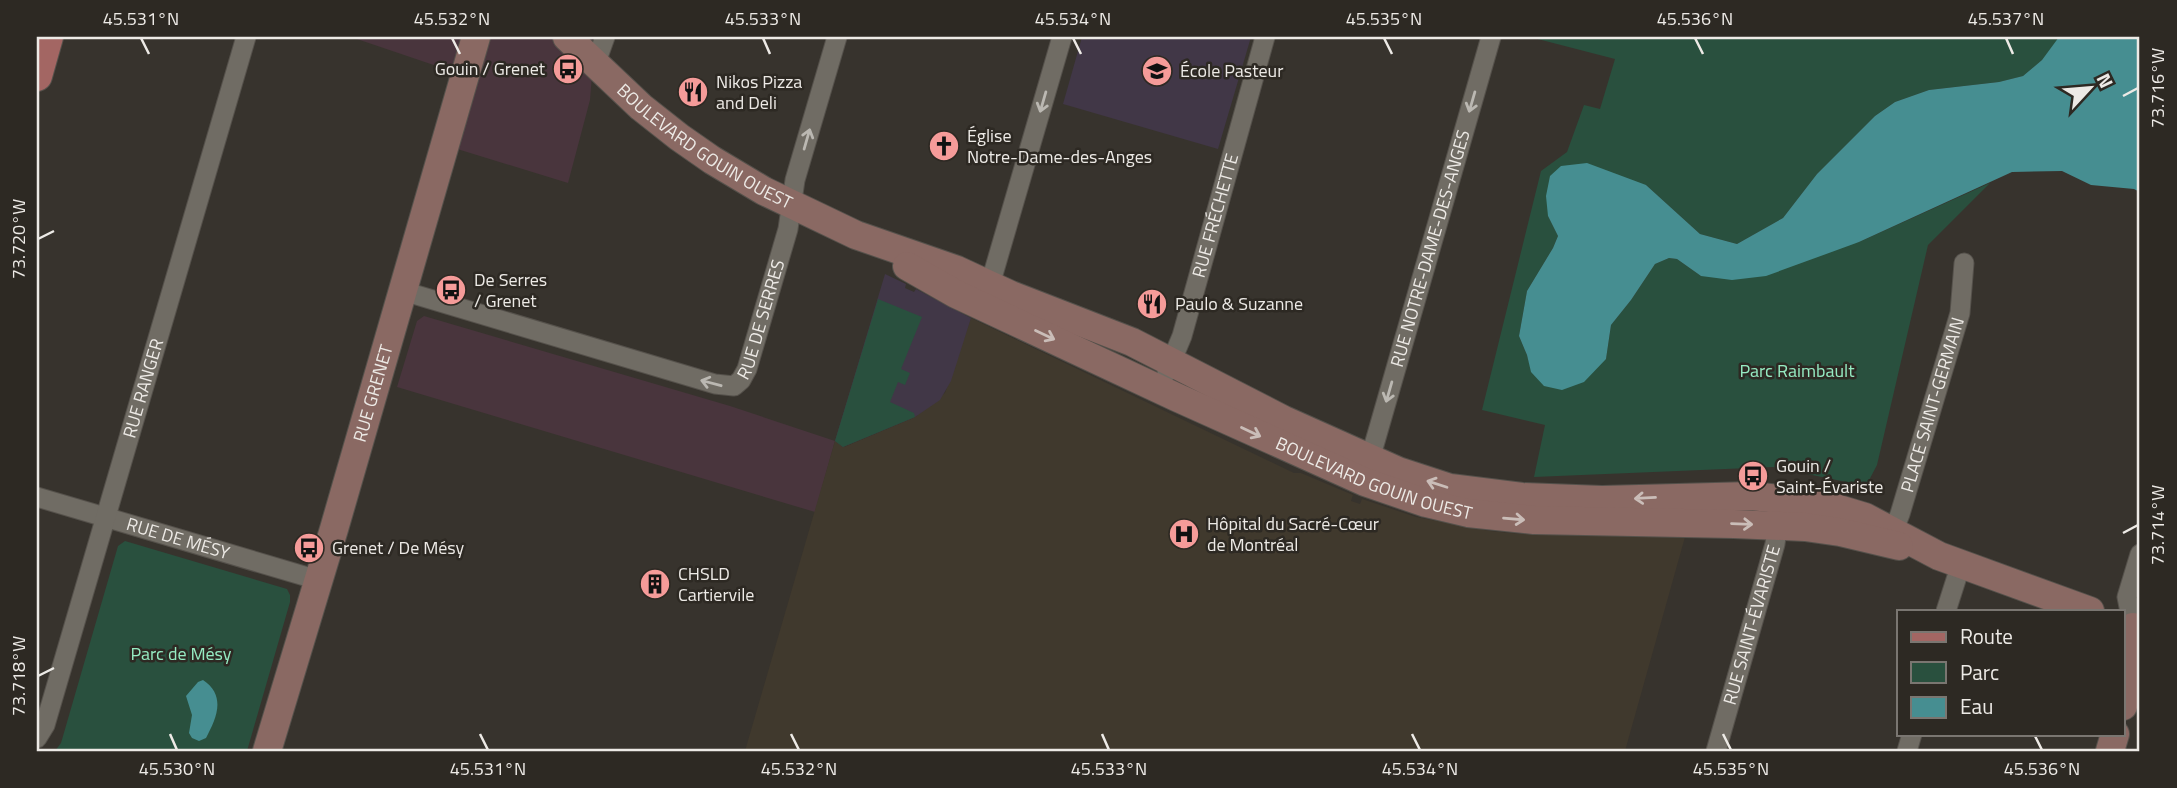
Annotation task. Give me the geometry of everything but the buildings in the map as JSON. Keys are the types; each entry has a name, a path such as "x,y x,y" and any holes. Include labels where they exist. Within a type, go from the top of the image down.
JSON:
{"main road":[{"path":"37,76 48,37"}],"street":[{"name":"RUE RANGER","path":"37,738 45,725 246,37"},
{"name":"RUE GRENET","path":"267,751 477,37"},
{"name":"BOULEVARD GOUIN OUEST","path":"567,37 641,107 696,150 791,205 856,235 956,294 987,296 1132,342 1284,420 1370,459 1450,488 1487,495 1585,500 1688,496 1780,512"},
{"path":"596,65 606,37"},
{"name":"RUE DE SERRES","path":"403,291 715,384 734,386 747,369 788,229 795,180 837,37"},
{"path":"987,296 1062,37"},
{"name":"RUE FRÉCHETTE","path":"1159,389 1182,336 1265,37"},
{"name":"RUE NOTRE-DAME-DES-ANGES","path":"1370,459 1491,37"},
{"name":"PLACE SAINT-GERMAIN","path":"1891,538 1960,313 1964,263"},
{"name":"BOULEVARD GOUIN OUEST","path":"987,296 1159,389 1389,491 1468,513 1534,520 1780,512 1822,504 1857,514 1891,538 2087,610"},
{"name":"RUE DE MÉSY","path":"37,497 318,580"},
{"name":"RUE SAINT-ÉVARISTE","path":"1716,751 1774,548 1780,512"},
{"path":"2124,702 2138,652 2127,597 2140,554"},
{"path":"1946,610 1950,560"}],"shaded area":[{"path":"351,37 595,37 590,100 568,183 454,148 475,79"},
{"name":"École Pasteur","path":"1082,37 1251,37 1218,149 1063,104"},
{"path":"885,274 906,284 905,288 914,292 916,289 971,318 951,381 940,400 915,417 843,447 835,441"},
{"path":"424,316 730,406 835,441 815,512 397,387 417,321"},
{"name":"Hôpital du Sacré-Cœur de Montréal","path":"971,318 1294,473 1301,473 1353,495 1351,501 1360,504 1362,499 1416,517 1490,531 1685,537 1625,751 745,751 835,441 844,447 915,417 945,393"}],"green space":[{"name":"Parc Raimbault","path":"1530,37 2060,37 2042,60 2023,76 1999,82 1929,90 1895,102 1875,116 1817,174 1783,218 1737,244 1700,234 1646,185 1548,216 1558,236 1527,291 1519,336 1532,373 1606,359 1611,325 1655,264 1669,258 1677,259 1701,276 1859,242 1990,183 1928,245 1877,465 1866,486 1773,467 1534,477 1545,425 1482,410 1541,171 1567,152 1584,105 1600,109 1615,59"},
{"path":"878,299 922,317 901,369 910,373 905,385 898,382 890,402 914,413 915,417 843,447 835,441"},
{"name":"Parc de Mésy","path":"125,541 287,589 290,602 247,751 55,751 61,743 118,546"}],"water":[{"path":"2059,37 2140,37 2140,192 2134,189 2091,185 2062,171 2012,172 1859,242 1766,276 1732,280 1701,276 1677,259 1669,258 1655,264 1611,325 1606,359 1584,382 1562,390 1544,386 1531,372 1519,336 1527,291 1558,236 1548,216 1546,196 1550,176 1561,166 1587,163 1646,185 1700,234 1737,244 1783,218 1817,174 1875,116 1895,102 1929,90 1999,82 2023,76 2042,60"},
{"path":"203,680 215,693 217,708 206,738 199,741 189,733 192,715 186,696"}],"place":[{"name":"Gouin / Grenet","path":"568,69"},
{"name":"École Pasteur","path":"1157,71"},
{"name":"Nikos Pizza and Deli","path":"693,92"},
{"name":"Église Notre-Dame-des-Anges","path":"944,146"},
{"name":"De Serres / Grenet","path":"451,290"},
{"name":"Paulo & Suzanne","path":"1152,304"},
{"name":"Gouin / Saint-Évariste","path":"1753,476"},
{"name":"Hôpital du Sacré-Cœur de Montréal","path":"1184,534"},
{"name":"Grenet / De Mésy","path":"309,548"},
{"name":"CHSLD Cartiervile","path":"655,584"}]}
